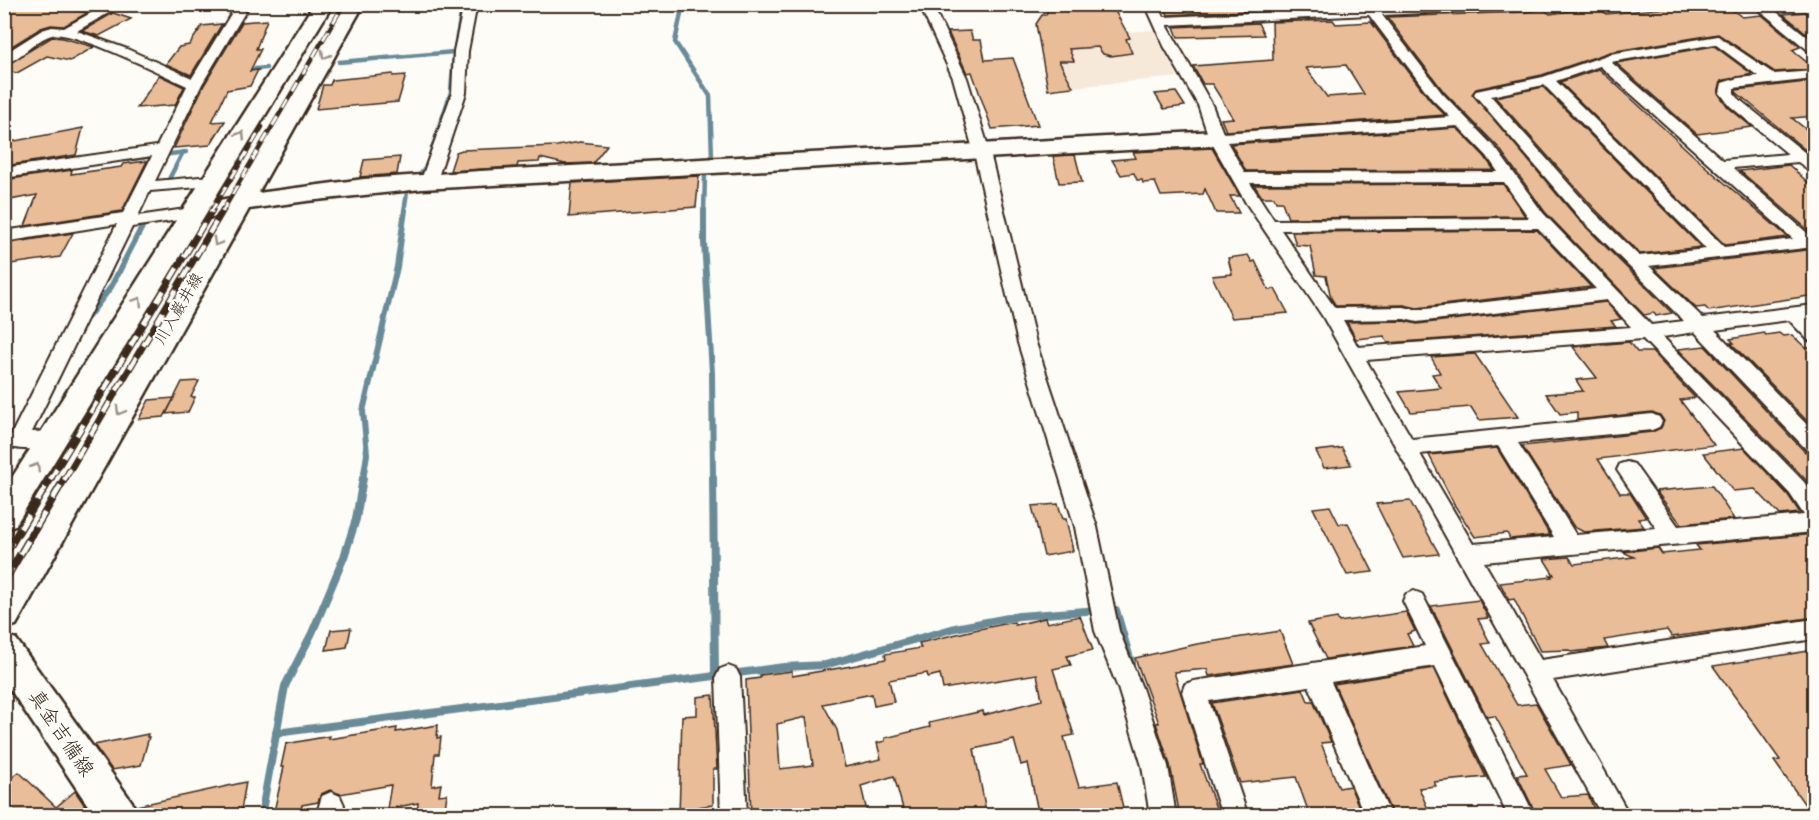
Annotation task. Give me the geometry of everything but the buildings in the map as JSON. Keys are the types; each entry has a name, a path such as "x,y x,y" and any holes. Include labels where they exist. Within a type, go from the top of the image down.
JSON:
{"main road":[{"path":"4,517 324,4"},
{"name":"川入巌井線","path":"4,614 355,4"},
{"path":"192,213 239,203 420,181 982,153 1217,138"},
{"name":"真金吉備線","path":"4,650 118,816"}],"street":[{"path":"66,32 118,4"},
{"path":"53,440 18,441 13,436 195,84 244,4"},
{"path":"420,181 459,93 461,51 471,4"},
{"path":"926,4 960,78 982,153 1027,344 1086,527 1113,650 1130,688 1155,766 1163,816"},
{"path":"1151,4 1171,46 1205,105 1217,138 1270,225 1330,314 1617,816"},
{"path":"1160,21 1271,10 1372,11 1404,7 1529,4"},
{"path":"1758,4 1815,48"},
{"path":"1372,11 1437,96 1492,153 1543,223 1797,488 1815,513"},
{"path":"4,60 53,31 66,32 129,55 195,84"},
{"path":"1771,79 1718,40 1667,46 1602,61 1547,80 1481,94 1586,214 1815,444"},
{"path":"1602,61 1809,243 1635,262"},
{"path":"1809,162 1735,103 1727,93 1727,86 1738,82 1815,75"},
{"path":"1547,80 1720,253"},
{"path":"1217,138 1462,121"},
{"path":"4,172 160,154"},
{"path":"1720,165 1809,162"},
{"path":"1241,178 1509,177"},
{"path":"143,187 212,181"},
{"path":"4,237 192,213"},
{"path":"1270,225 1543,223"},
{"path":"1330,314 1404,313 1416,316 1610,294"},
{"path":"1353,354 1647,332 1815,311"},
{"path":"1793,314 1815,335"},
{"path":"1407,447 1652,422"},
{"path":"1503,437 1571,545"},
{"path":"1626,470 1673,536"},
{"path":"1468,555 1815,523"},
{"path":"1414,601 1522,816"},
{"path":"1535,672 1815,628"},
{"path":"1235,816 1194,692 1441,654"},
{"path":"1315,673 1378,816"},
{"path":"728,677 734,816"}],"shaded area":[{"path":"1154,30 1178,77 1062,88 1040,39"}],"waterway":[{"path":"454,52 463,4"},
{"path":"683,4 675,42 710,96 712,158"},
{"path":"1811,4 1814,7"},
{"path":"339,62 454,52"},
{"path":"404,212 407,192 426,167 451,92 454,52"},
{"path":"243,70 266,68"},
{"path":"124,160 183,152"},
{"path":"169,179 183,152"},
{"path":"4,179 18,175"},
{"path":"704,212 705,175"},
{"path":"363,480 367,454 363,411 397,267 405,210"},
{"path":"704,212 712,373 713,480"},
{"path":"88,317 111,287 142,227"},
{"path":"276,733 285,686 312,633 344,557 356,519 363,478"},
{"path":"713,478 715,676"},
{"path":"715,676 784,667 825,665 955,628 1019,616 1099,610"},
{"path":"1109,610 1116,610 1131,662"},
{"path":"276,733 715,676"},
{"path":"261,816 276,733"}],"railway":[{"path":"222,212 344,4"},
{"path":"211,212 262,127"},
{"path":"50,480 212,210"},
{"path":"64,480 223,210"},
{"path":"4,556 51,478"},
{"path":"4,582 65,478"}]}
